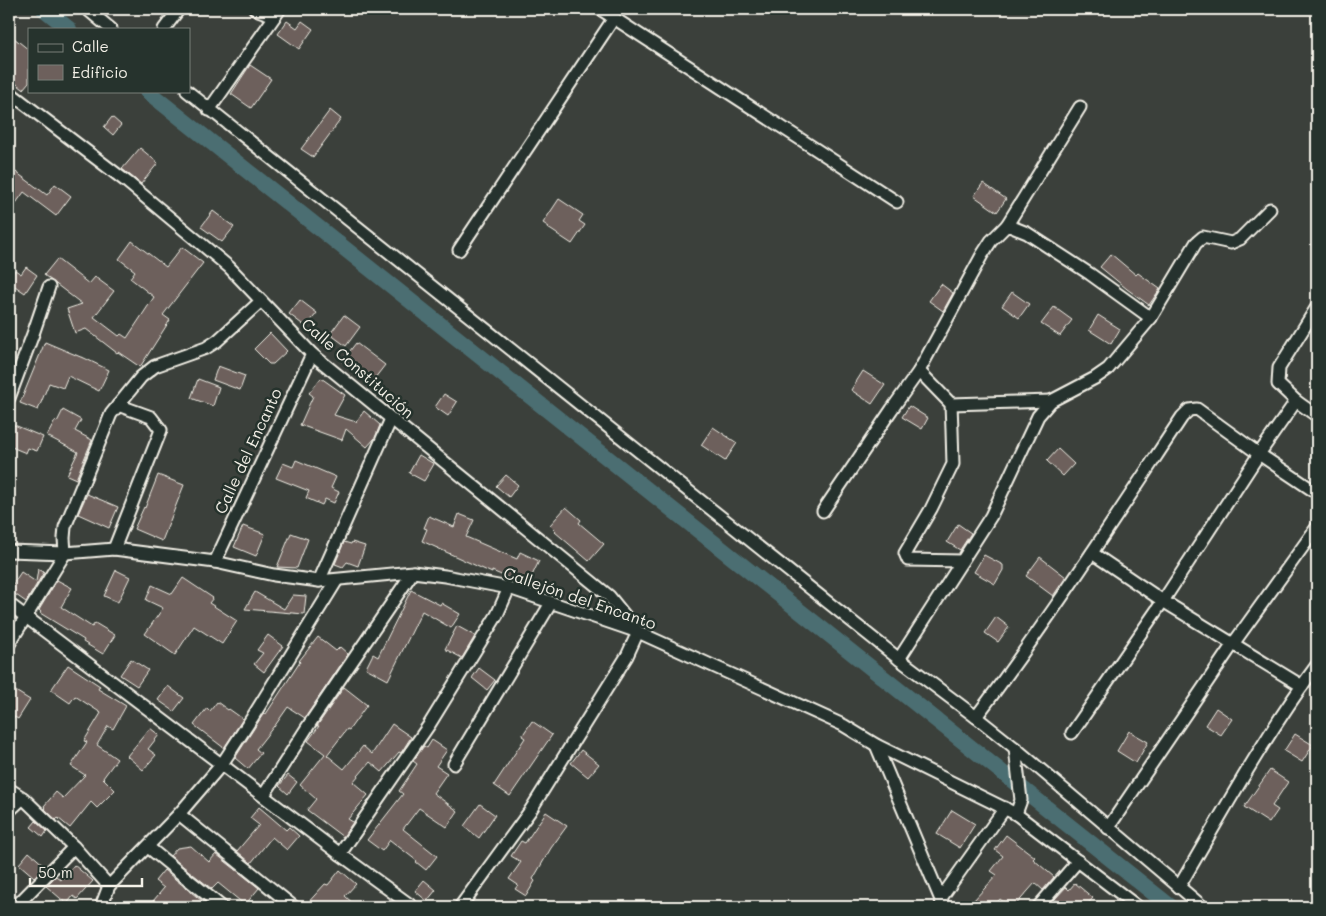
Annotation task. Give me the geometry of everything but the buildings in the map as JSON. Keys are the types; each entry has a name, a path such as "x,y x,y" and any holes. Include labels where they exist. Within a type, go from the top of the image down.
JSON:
{"street":[{"path":"87,9 110,28"},
{"path":"165,28 179,9"},
{"path":"209,110 277,12 255,9"},
{"path":"600,9 897,202"},
{"path":"459,250 614,18"},
{"name":"Calle Constitución","path":"9,92 135,188 229,267 312,354 609,596 638,632"},
{"path":"187,92 899,659 976,717 1203,907"},
{"path":"823,511 920,371 982,255 991,241 1007,225 1080,107"},
{"path":"899,659 991,516 1038,416 1051,401 1096,378 1108,369 1150,318 1196,243 1203,237 1231,243 1240,240 1270,209"},
{"path":"1007,225 1026,233 1090,274 1150,318"},
{"path":"9,398 49,287"},
{"path":"9,644 65,553 65,527 111,414 141,377 155,366 206,348 217,341 261,301"},
{"path":"1317,307 1279,368 1278,384 1296,402 1317,416"},
{"name":"Calle del Encanto","path":"214,562 312,354"},
{"path":"920,371 950,404 953,464 931,509 905,553 908,560 962,560"},
{"path":"950,404 1051,401"},
{"path":"1072,733 1296,402"},
{"path":"114,549 161,430 151,417 118,405"},
{"path":"976,717 1020,658 1188,410 1197,409 1317,493"},
{"path":"319,581 391,418"},
{"path":"1108,828 1233,644 1317,527"},
{"name":"Callejón del Encanto","path":"9,551 65,553 114,549 214,562 274,575 319,581 413,572 509,588 638,632 842,725 876,745 1016,814 1138,907"},
{"path":"1092,553 1163,601 1302,686"},
{"path":"264,795 413,572"},
{"path":"101,907 109,886 148,848 222,764 337,580"},
{"path":"340,854 439,710 497,615 509,588"},
{"path":"454,764 551,603"},
{"path":"9,604 413,907"},
{"path":"460,907 530,811 627,656 638,632"},
{"path":"1179,887 1240,784 1317,665"},
{"path":"876,745 943,903"},
{"path":"1014,748 1021,800 1016,814"},
{"path":"9,789 24,798 74,847 109,886"},
{"path":"9,811 24,798"},
{"path":"943,903 1005,808"},
{"path":"179,814 294,907"},
{"path":"15,907 74,847"},
{"path":"148,848 222,907"},
{"path":"1038,907 1078,862"}],"waterway":[{"path":"44,9 68,28"},
{"path":"148,92 1171,907"}]}
